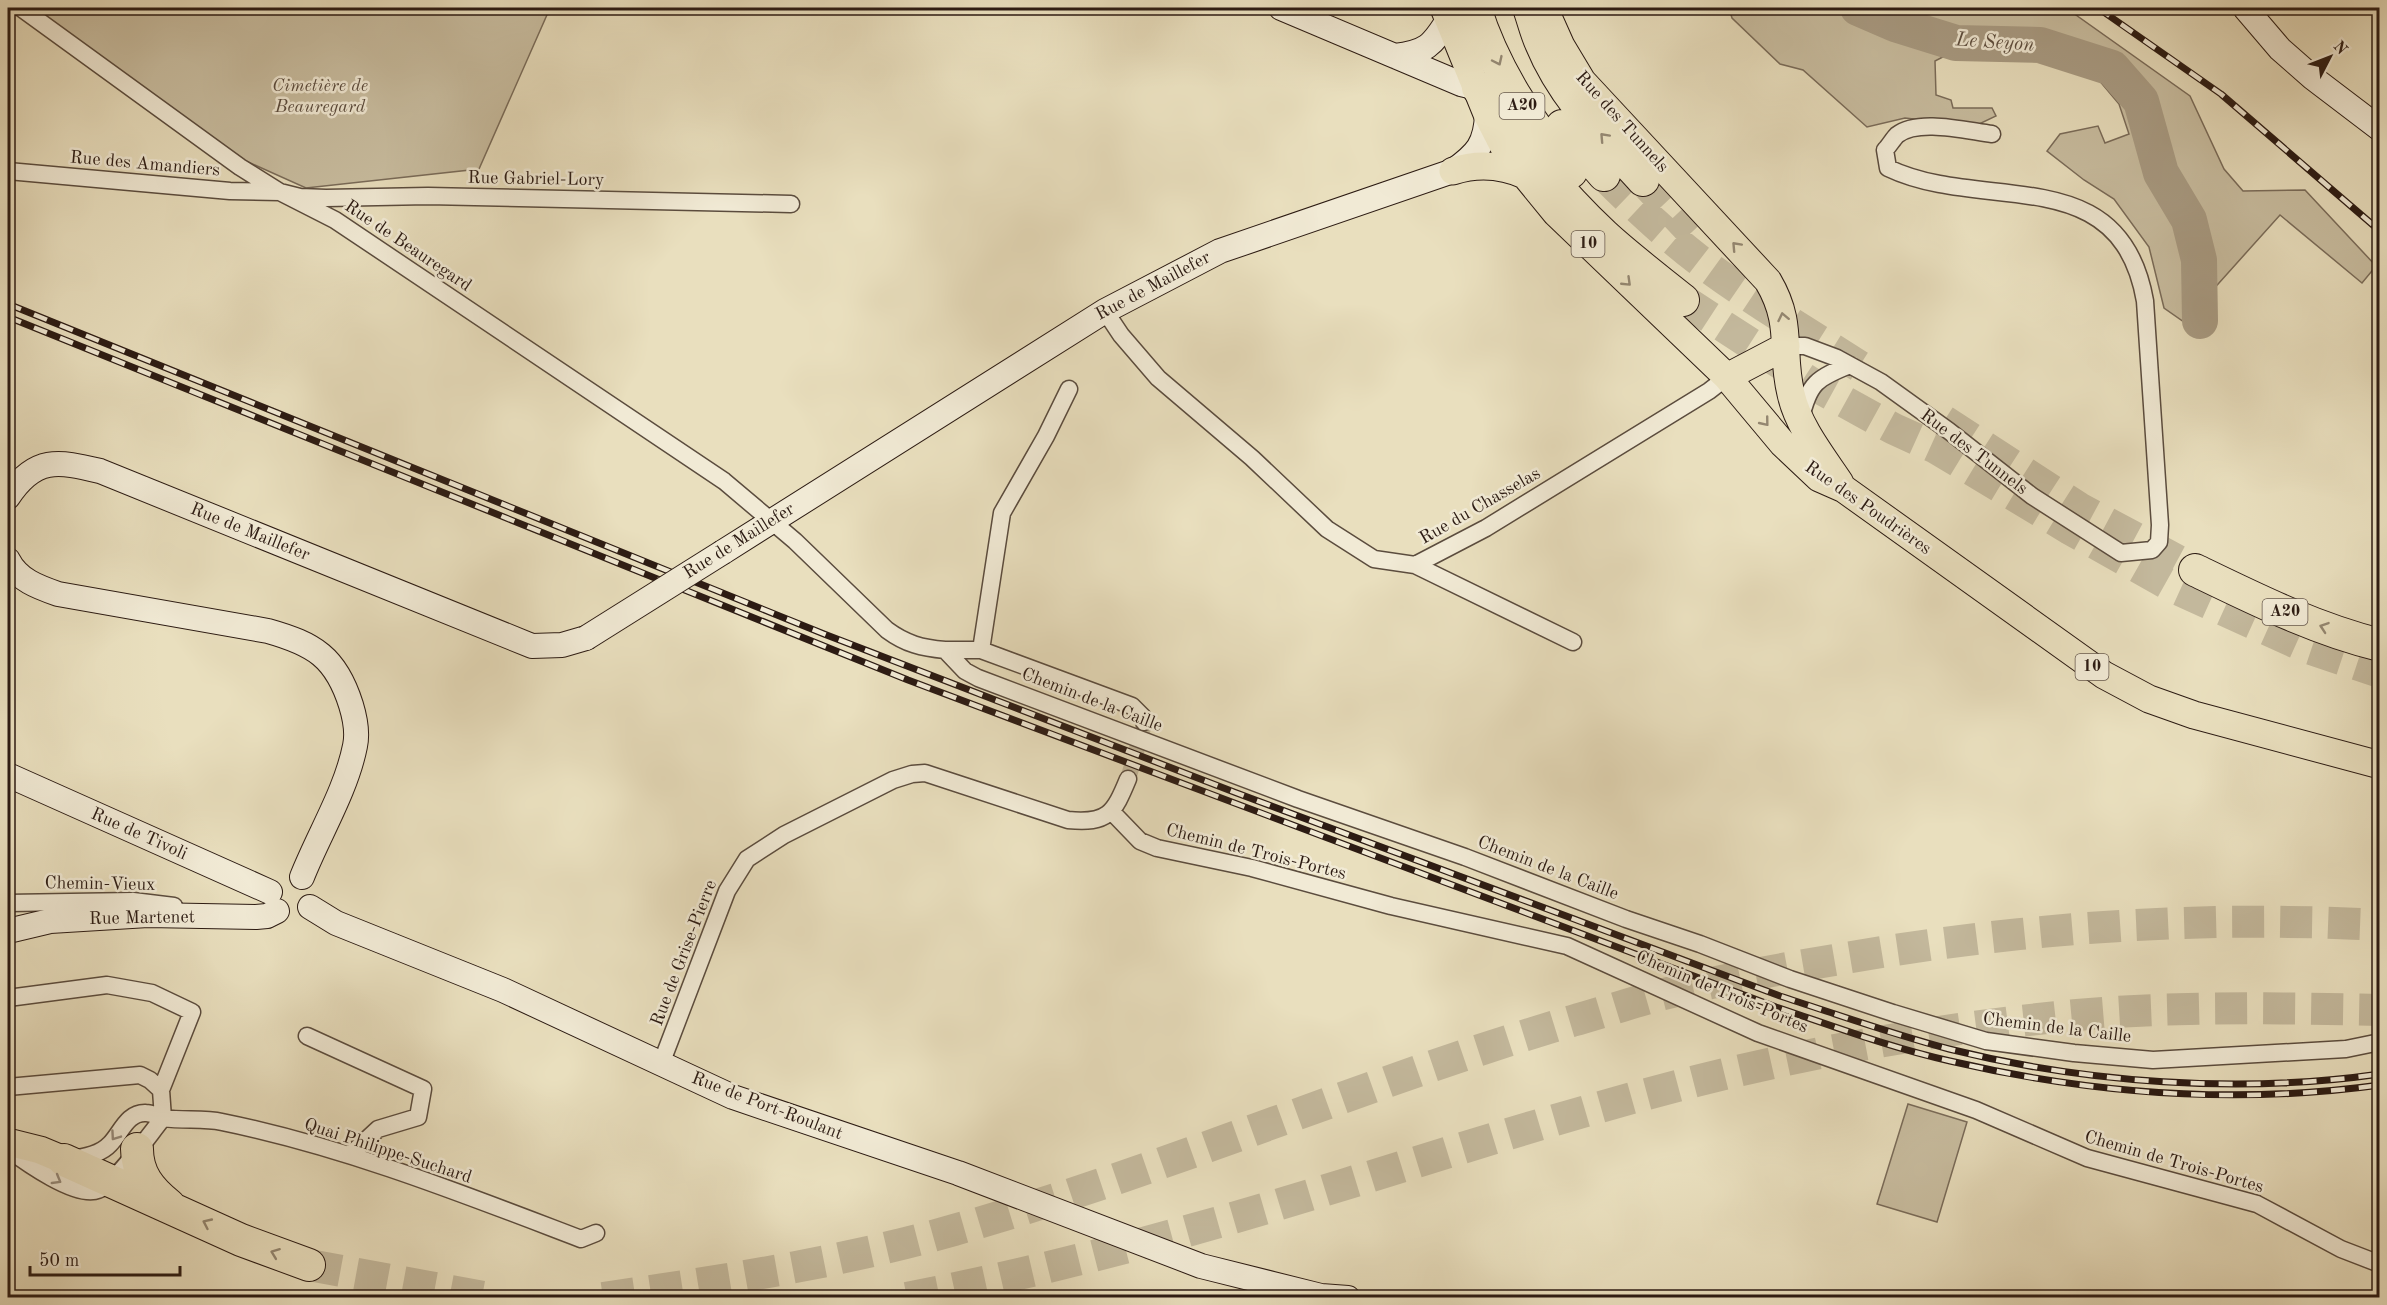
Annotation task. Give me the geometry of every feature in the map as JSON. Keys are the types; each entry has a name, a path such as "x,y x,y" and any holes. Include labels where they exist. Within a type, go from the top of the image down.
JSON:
{"highway":[{"name":"A20","path":"1456,12 1569,170 1596,183 1523,66 1497,8"},
{"path":"1529,8 1541,43 1572,98 1596,129 1643,180"},
{"path":"1483,101 1571,202 1618,248 1683,300"},
{"name":"A20","path":"2195,570 2275,608 2317,625 2379,645"},
{"path":"137,1149 137,1161 142,1175 159,1197 172,1207"},
{"path":"64,1160 241,1240 309,1264"}],"main road":[{"name":"Rue des Tunnels","path":"1544,8 1561,46 1582,81 1768,281 1781,306 1786,333 1790,392 1800,418 1844,489"},
{"name":"10","path":"1456,12 1483,101"},
{"name":"Rue des Poudrières","path":"1483,101 1507,153 1556,213 1727,377 1790,451 1819,478 1844,489 2104,675 2149,699 2194,715 2379,765"},
{"path":"1453,171 1465,167 1493,166 1509,168 1527,176"},
{"path":"1727,377 1786,346"},
{"path":"8,1142 40,1150 64,1160"}],"street":[{"name":"Rue de Beauregard","path":"21,8 240,167 280,192 335,220 724,481 770,522"},
{"path":"1281,8 1461,84 1483,101"},
{"path":"2245,8 2280,49 2313,78 2379,129"},
{"path":"1395,56 1424,50 1434,42 1456,12"},
{"name":"Rue de Maillefer","path":"10,489 31,471 48,464 66,463 100,471 532,646 562,645 586,638 1105,310 1220,251 1453,171 1476,153 1483,142 1483,101"},
{"name":"Rue des Tunnels","path":"1786,346 1804,346 1850,365 1881,382 1949,431 2032,496 2121,553 2152,550 2158,542 2160,525 2146,313 2141,277 2122,241 2106,224 2084,209 2053,200 1911,179 1888,168 1885,150 1898,134 1914,127 1931,126 1992,134"},
{"name":"Rue des Amandiers","path":"8,171 230,191 280,192"},
{"name":"Rue Gabriel-Lory","path":"280,192 300,197 326,198 428,196 791,204"},
{"name":"Rue du Chasselas","path":"1105,310 1121,335 1158,378 1252,458 1327,529 1374,559 1415,565 1486,528 1709,391 1727,377"},
{"path":"1800,418 1806,396 1816,381 1850,365"},
{"path":"981,650 1002,513 1046,436 1069,389"},
{"path":"770,522 804,549 887,630 903,641 920,647 945,650 981,650 1132,706 1143,717 1144,722"},
{"path":"8,560 31,585 58,594 268,631 300,640 323,655 344,683 356,720 356,743 349,769 302,877"},
{"path":"1415,565 1574,642"},
{"name":"Chemin de la Caille","path":"945,650 965,671 978,678 1298,799 1465,857 1790,979 1986,1041 2074,1053 2153,1060 2346,1049 2379,1042"},
{"name":"Rue de Grise-Pierre","path":"661,1064 737,872 747,859 784,835 893,780 912,774 925,773 1068,820 1102,819 1112,812"},
{"name":"Rue de Tivoli","path":"8,775 273,902"},
{"path":"1112,812 1128,779"},
{"name":"Chemin de Trois-Portes","path":"1112,812 1140,841 1157,848 1252,868 1391,906 1567,946 1758,1033 1976,1110 2087,1158 2257,1204 2341,1249 2379,1264"},
{"path":"289,874 302,877 313,891 310,907 305,913 290,917 273,902 277,880 289,874"},
{"name":"Chemin-Vieux","path":"8,903 133,901 210,910 225,918"},
{"name":"Rue Martenet","path":"8,931 50,921 148,915 225,918 267,916 273,902"},
{"name":"Rue de Port-Roulant","path":"310,907 336,922 503,990 733,1097 958,1173 1201,1266 1321,1296 1348,1298"},
{"path":"8,998 107,985 152,993 192,1012 161,1090 163,1118 111,1182 96,1191 83,1192 66,1185 8,1149"},
{"path":"307,1036 423,1089 418,1117 378,1129 350,1155"},
{"path":"8,1087 140,1075 161,1090"},
{"name":"Quai Philippe-Suchard","path":"64,1160 98,1152 110,1144 123,1125 134,1116 145,1113 163,1118 220,1122 350,1155 580,1239 596,1233"}],"green space":[{"name":"Cimetière de Beauregard","path":"32,8 550,8 479,169 306,188 246,161"},
{"path":"1729,8 2066,8 2190,96 2224,169 2243,191 2305,190 2376,266 2362,283 2280,215 2184,322 2164,308 2149,247 2114,199 2084,180 2047,151 2060,134 2098,126 2105,143 2129,134 2119,104 2093,73 2050,55 1958,49 1935,61 1936,95 1951,100 1953,108 1992,108 1996,116 1975,126 1905,118 1867,127 1803,70 1780,64 1732,18"},
{"path":"1908,1104 1967,1122 1937,1222 1877,1204"}],"waterway":[{"name":"Le Seyon","path":"1858,8 1895,24 1956,43 2040,45 2112,68 2141,101 2161,173 2189,220 2199,260 2200,321"}],"tunnel":[{"path":"1604,175 1650,219 1700,261 1760,303 1862,368"},
{"path":"1643,180 1692,232"},
{"path":"1683,300 1814,385 1894,429 1936,448 2070,529 2175,588 2308,648 2380,672"},
{"path":"1944,421 2079,508 2195,570"},
{"path":"1128,779 1144,725"},
{"path":"603,1298 824,1262 954,1230 1109,1181 1494,1045 1649,998 1727,980 1907,948 2041,932 2177,923 2312,922 2380,925"},
{"path":"907,1298 998,1279 1133,1246 1642,1095 1837,1050 1981,1026 2115,1012 2228,1008 2380,1010"},
{"path":"309,1265 489,1298"}],"railway":[{"path":"2098,8 2221,94 2380,231"},
{"path":"8,304 824,634 1234,792 1780,996 1864,1024 1949,1049 2001,1061 2108,1077 2218,1084 2327,1080 2380,1074"},
{"path":"8,317 908,680 1776,1007 1862,1036 1928,1056 2003,1072 2110,1088 2217,1095 2325,1091 2380,1085"}]}
